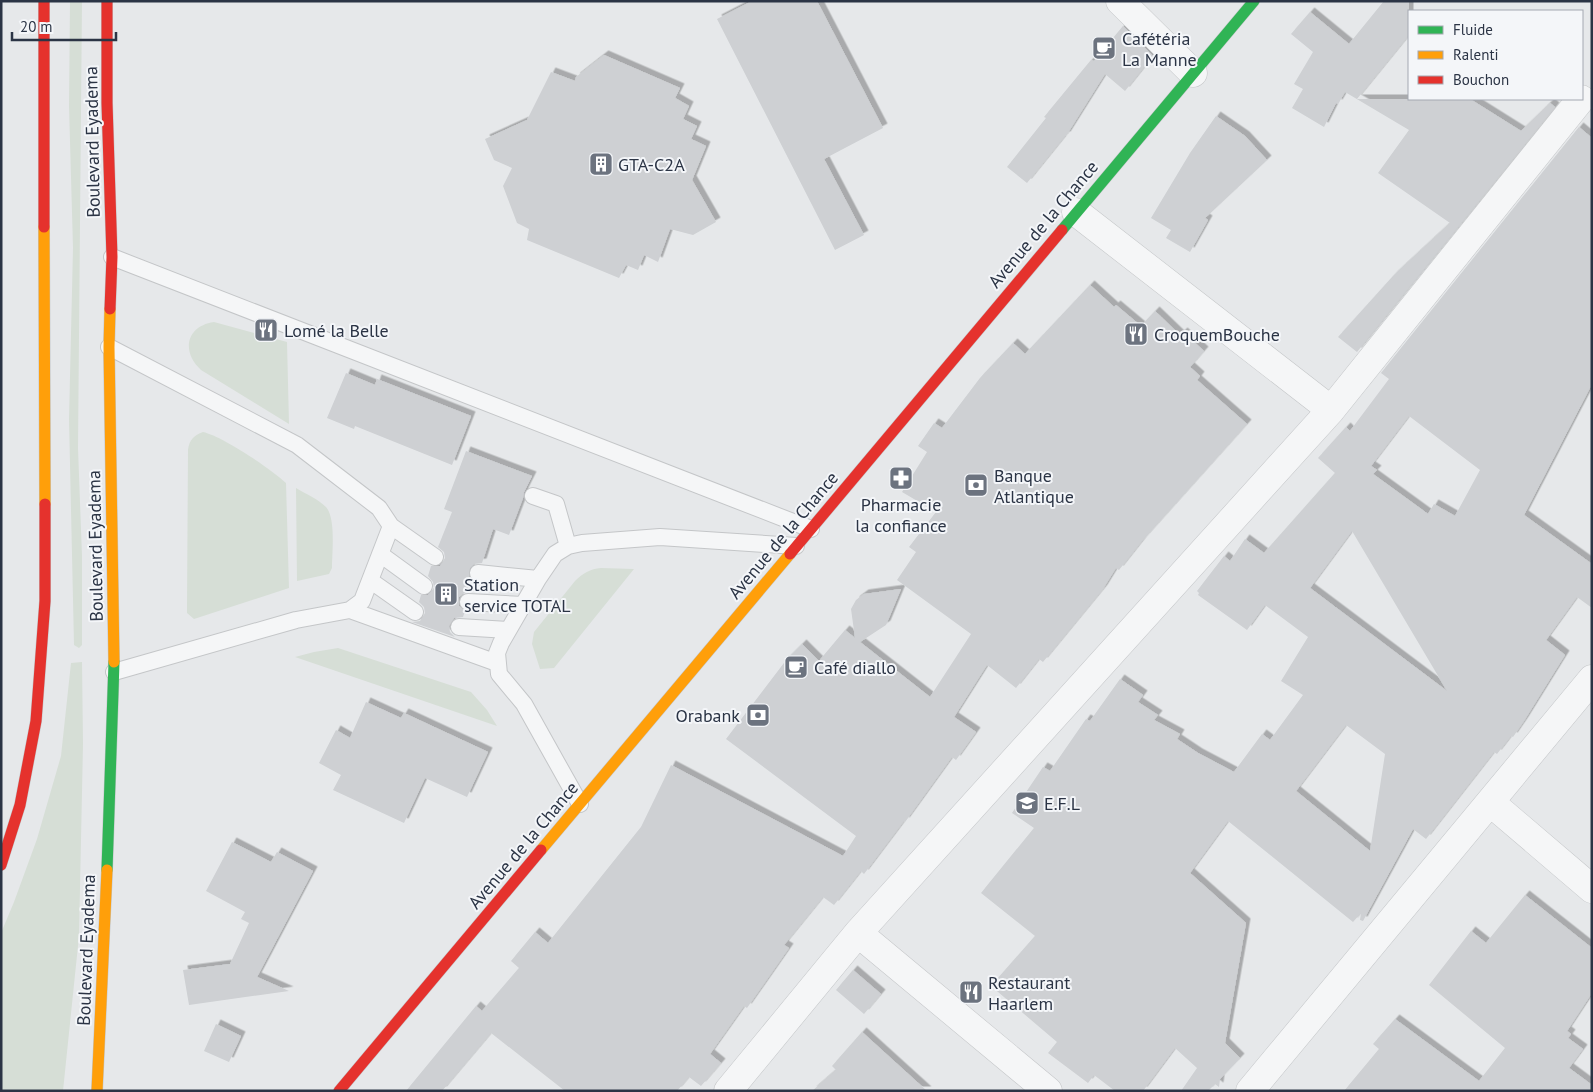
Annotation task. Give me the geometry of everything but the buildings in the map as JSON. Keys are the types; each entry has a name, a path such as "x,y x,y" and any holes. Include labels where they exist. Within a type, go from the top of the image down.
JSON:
{"main road":[{"path":"1,865 20,805 36,721 46,601 44,1"},
{"name":"Boulevard Eyadema","path":"97,1091 114,672 109,347 112,257 107,103 107,1"},
{"name":"Avenue de la Chance","path":"339,1091 1254,1"}],"street":[{"path":"1120,1 1193,73"},
{"path":"1583,98 1592,86"},
{"path":"728,1091 858,933 1331,410 1581,100"},
{"path":"1076,212 1331,410"},
{"path":"1250,1091 1592,678"},
{"path":"1490,802 1592,888"},
{"path":"858,933 1048,1091"}],"lane":[{"path":"112,257 811,529"},
{"path":"109,347 297,445 379,508 391,526 434,557"},
{"path":"533,496 556,504 568,546"},
{"path":"114,672 296,620 350,610 362,601 391,526"},
{"path":"580,804 524,704 499,674 497,663 497,653 508,630 555,554 568,546 582,543 660,537 796,546"},
{"path":"380,554 424,586"},
{"path":"478,573 538,579"},
{"path":"371,581 415,612"},
{"path":"468,602 522,605"},
{"path":"350,610 497,663"},
{"path":"459,627 508,630"}],"shaded area":[{"path":"70,1 82,1 78,448 82,556 82,645 79,648 74,645 69,419 73,248 69,106"},
{"path":"214,322 287,342 289,424 201,370 195,363 189,348 192,334 205,324"},
{"path":"203,432 222,440 246,454 286,483 289,588 194,619 187,613 188,450 192,438"},
{"path":"296,488 326,507 331,519 333,536 332,568 329,574 297,581"},
{"path":"593,569 634,569 554,668 540,669 532,644 534,632 575,581"},
{"path":"338,648 471,692 487,710 497,726 295,657"},
{"path":"82,662 83,744 79,936 63,1091 1,1091 1,933 37,839 61,756 71,663"}],"traffic: fast":[{"path":"1062,230 1254,1"},
{"path":"107,870 114,662"}],"traffic: slow":[{"path":"44,227 45,504"},
{"path":"110,309 114,662"},
{"path":"541,850 790,554"},
{"path":"97,1091 107,870"}],"traffic: jam":[{"path":"44,1 44,227"},
{"path":"107,1 107,103 112,257 110,309"},
{"path":"790,554 1062,230"},
{"path":"1,865 20,805 36,721 45,601 45,504"},
{"path":"339,1091 541,850"}],"place":[{"name":"Cafétéria La Manne","path":"1104,48"},
{"name":"GTA-C2A","path":"601,164"},
{"name":"Lomé la Belle","path":"266,330"},
{"name":"CroquemBouche","path":"1136,334"},
{"name":"Pharmacie la confiance","path":"901,478"},
{"name":"Banque Atlantique","path":"976,485"},
{"name":"Station service TOTAL","path":"446,594"},
{"name":"Café diallo","path":"796,667"},
{"name":"Orabank","path":"758,715"},
{"name":"E.F.L","path":"1027,803"},
{"name":"Restaurant Haarlem","path":"971,992"}]}
